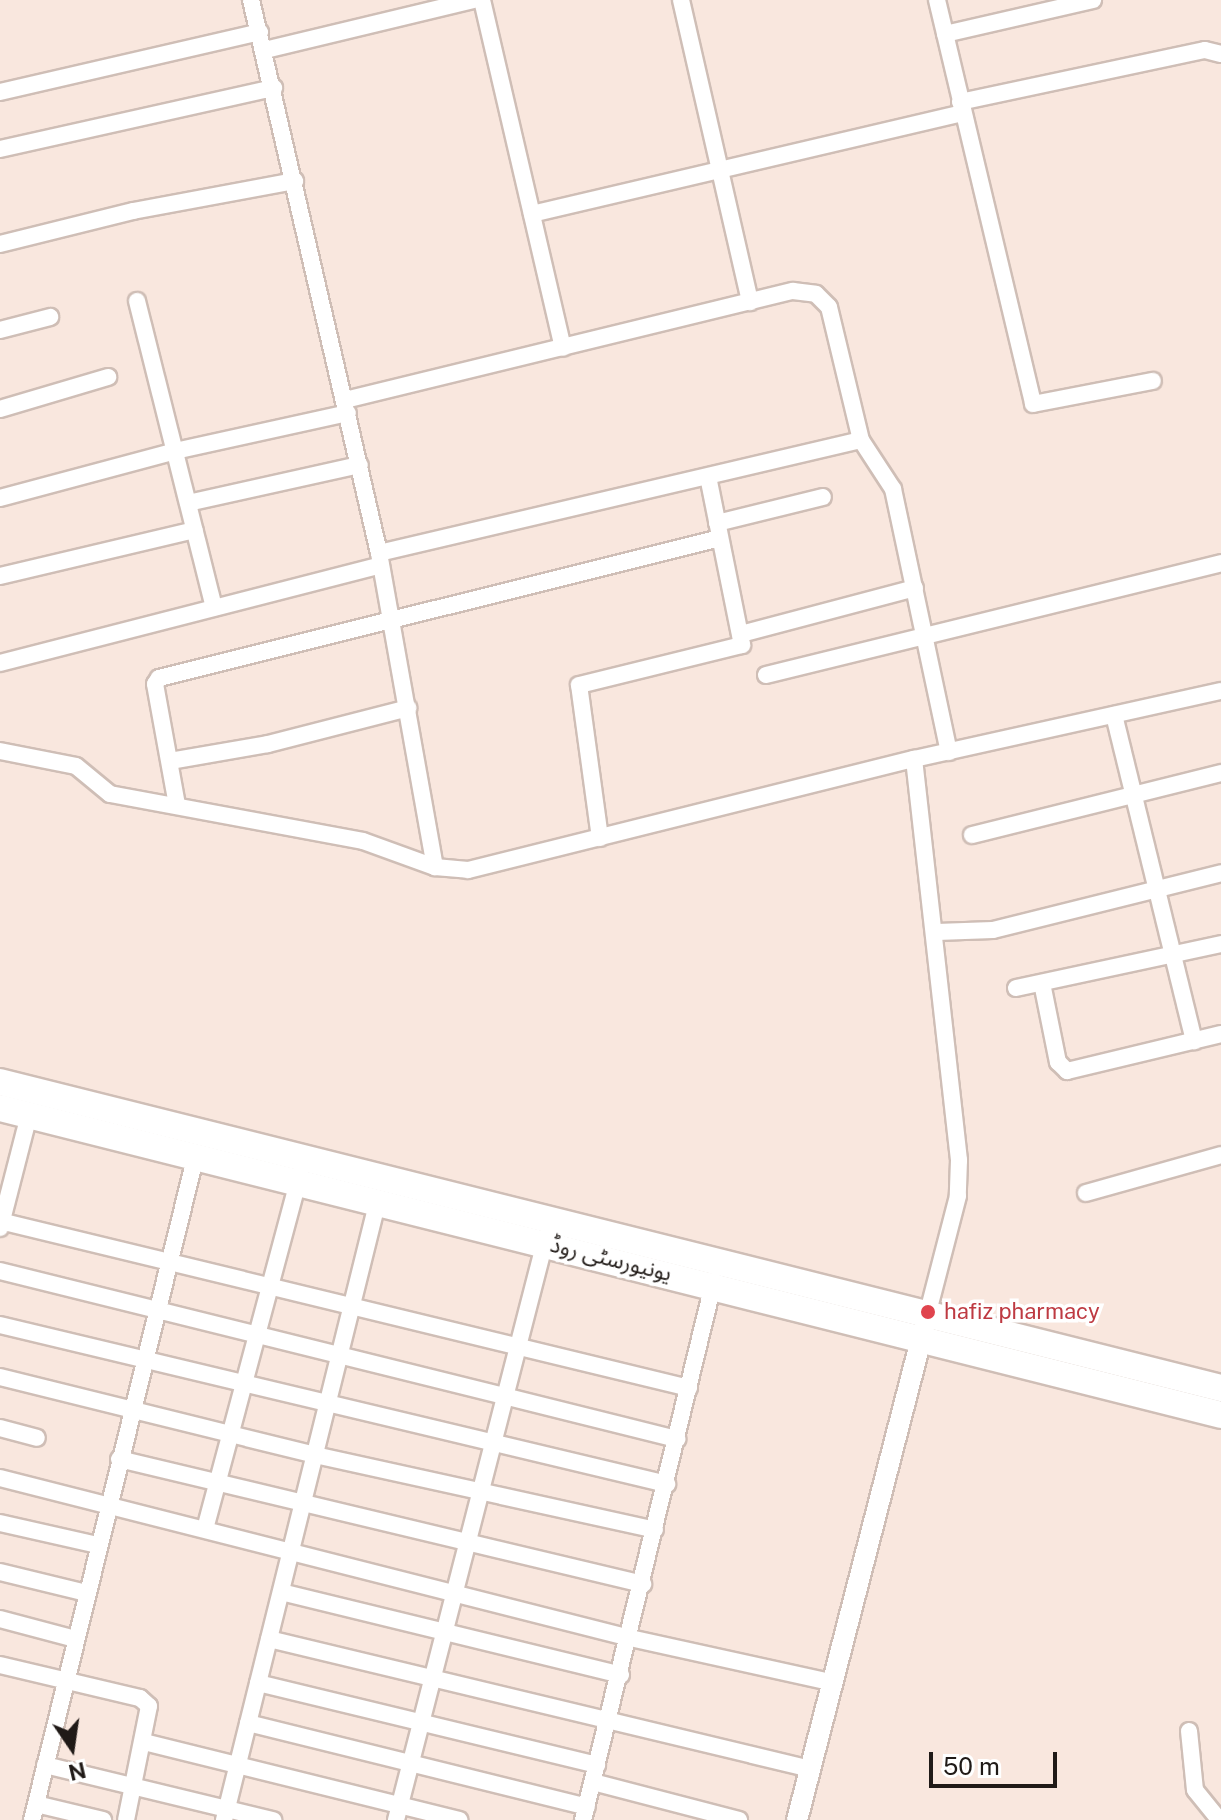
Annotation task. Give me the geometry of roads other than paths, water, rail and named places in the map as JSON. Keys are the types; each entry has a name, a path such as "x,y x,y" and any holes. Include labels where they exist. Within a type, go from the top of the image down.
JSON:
{"highway":[{"name":"یونیورسٹی روڈ","path":"0,1082 302,1169 716,1274 927,1316 1221,1388"},
{"name":"یونیورسٹی روڈ","path":"0,1108 196,1155 302,1169 378,1200 549,1232"},
{"name":"یونیورسٹی روڈ","path":"716,1274 919,1341 1221,1415"}],"street":[{"path":"251,0 274,88 380,559 435,867"},
{"path":"265,50 473,0"},
{"path":"482,0 563,348"},
{"path":"681,0 750,302"},
{"path":"937,0 1033,404 1153,381"},
{"path":"945,34 1093,0"},
{"path":"0,92 260,32"},
{"path":"532,214 720,172 961,107 1205,50 1221,54"},
{"path":"0,149 274,88"},
{"path":"0,244 133,211 295,181"},
{"path":"0,498 563,348 793,291 816,294 829,307 861,440 890,479 949,752"},
{"path":"137,301 214,607"},
{"path":"0,330 50,317"},
{"path":"0,409 108,377"},
{"path":"0,663 214,607 380,559 861,440"},
{"path":"188,503 360,465"},
{"path":"600,838 579,685 733,651 742,645 708,477"},
{"path":"177,805 155,684 159,678 718,530 823,497"},
{"path":"0,576 195,530"},
{"path":"766,675 1221,563"},
{"path":"741,634 915,588"},
{"path":"0,751 69,763 102,791 363,841 435,867 468,870 914,759 1221,691"},
{"path":"170,761 268,744 408,708"},
{"path":"1114,715 1194,1041"},
{"path":"797,1820 958,1196 959,1160 937,932 914,759"},
{"path":"972,835 1134,792 1221,773"},
{"path":"937,932 993,930 1221,873"},
{"path":"1016,988 1221,944"},
{"path":"1042,983 1061,1069 1221,1034"},
{"path":"29,1115 1,1224 689,1388"},
{"path":"103,1820 34,1812 196,1155"},
{"path":"1086,1193 1221,1155"},
{"path":"205,1529 302,1169"},
{"path":"225,1814 378,1200"},
{"path":"398,1813 489,1445 549,1232"},
{"path":"0,1271 677,1439"},
{"path":"248,1723 585,1813 716,1274"},
{"path":"0,1325 145,1358 489,1445 667,1484"},
{"path":"0,1377 477,1493 655,1530"},
{"path":"0,1428 37,1438"},
{"path":"119,1459 643,1584"},
{"path":"0,1478 630,1638 834,1683"},
{"path":"0,1523 98,1545"},
{"path":"0,1572 86,1593"},
{"path":"281,1592 621,1675"},
{"path":"0,1619 75,1639"},
{"path":"269,1639 608,1724 811,1769"},
{"path":"0,1665 140,1698 149,1706 126,1820"},
{"path":"258,1683 420,1725 597,1765"},
{"path":"1189,1731 1195,1790 1220,1820"},
{"path":"144,1742 398,1813 459,1820"},
{"path":"45,1765 134,1786 225,1814 273,1820"},
{"path":"593,1782 739,1820"}],"place":[{"name":"hafiz pharmacy","path":"928,1312"}]}
